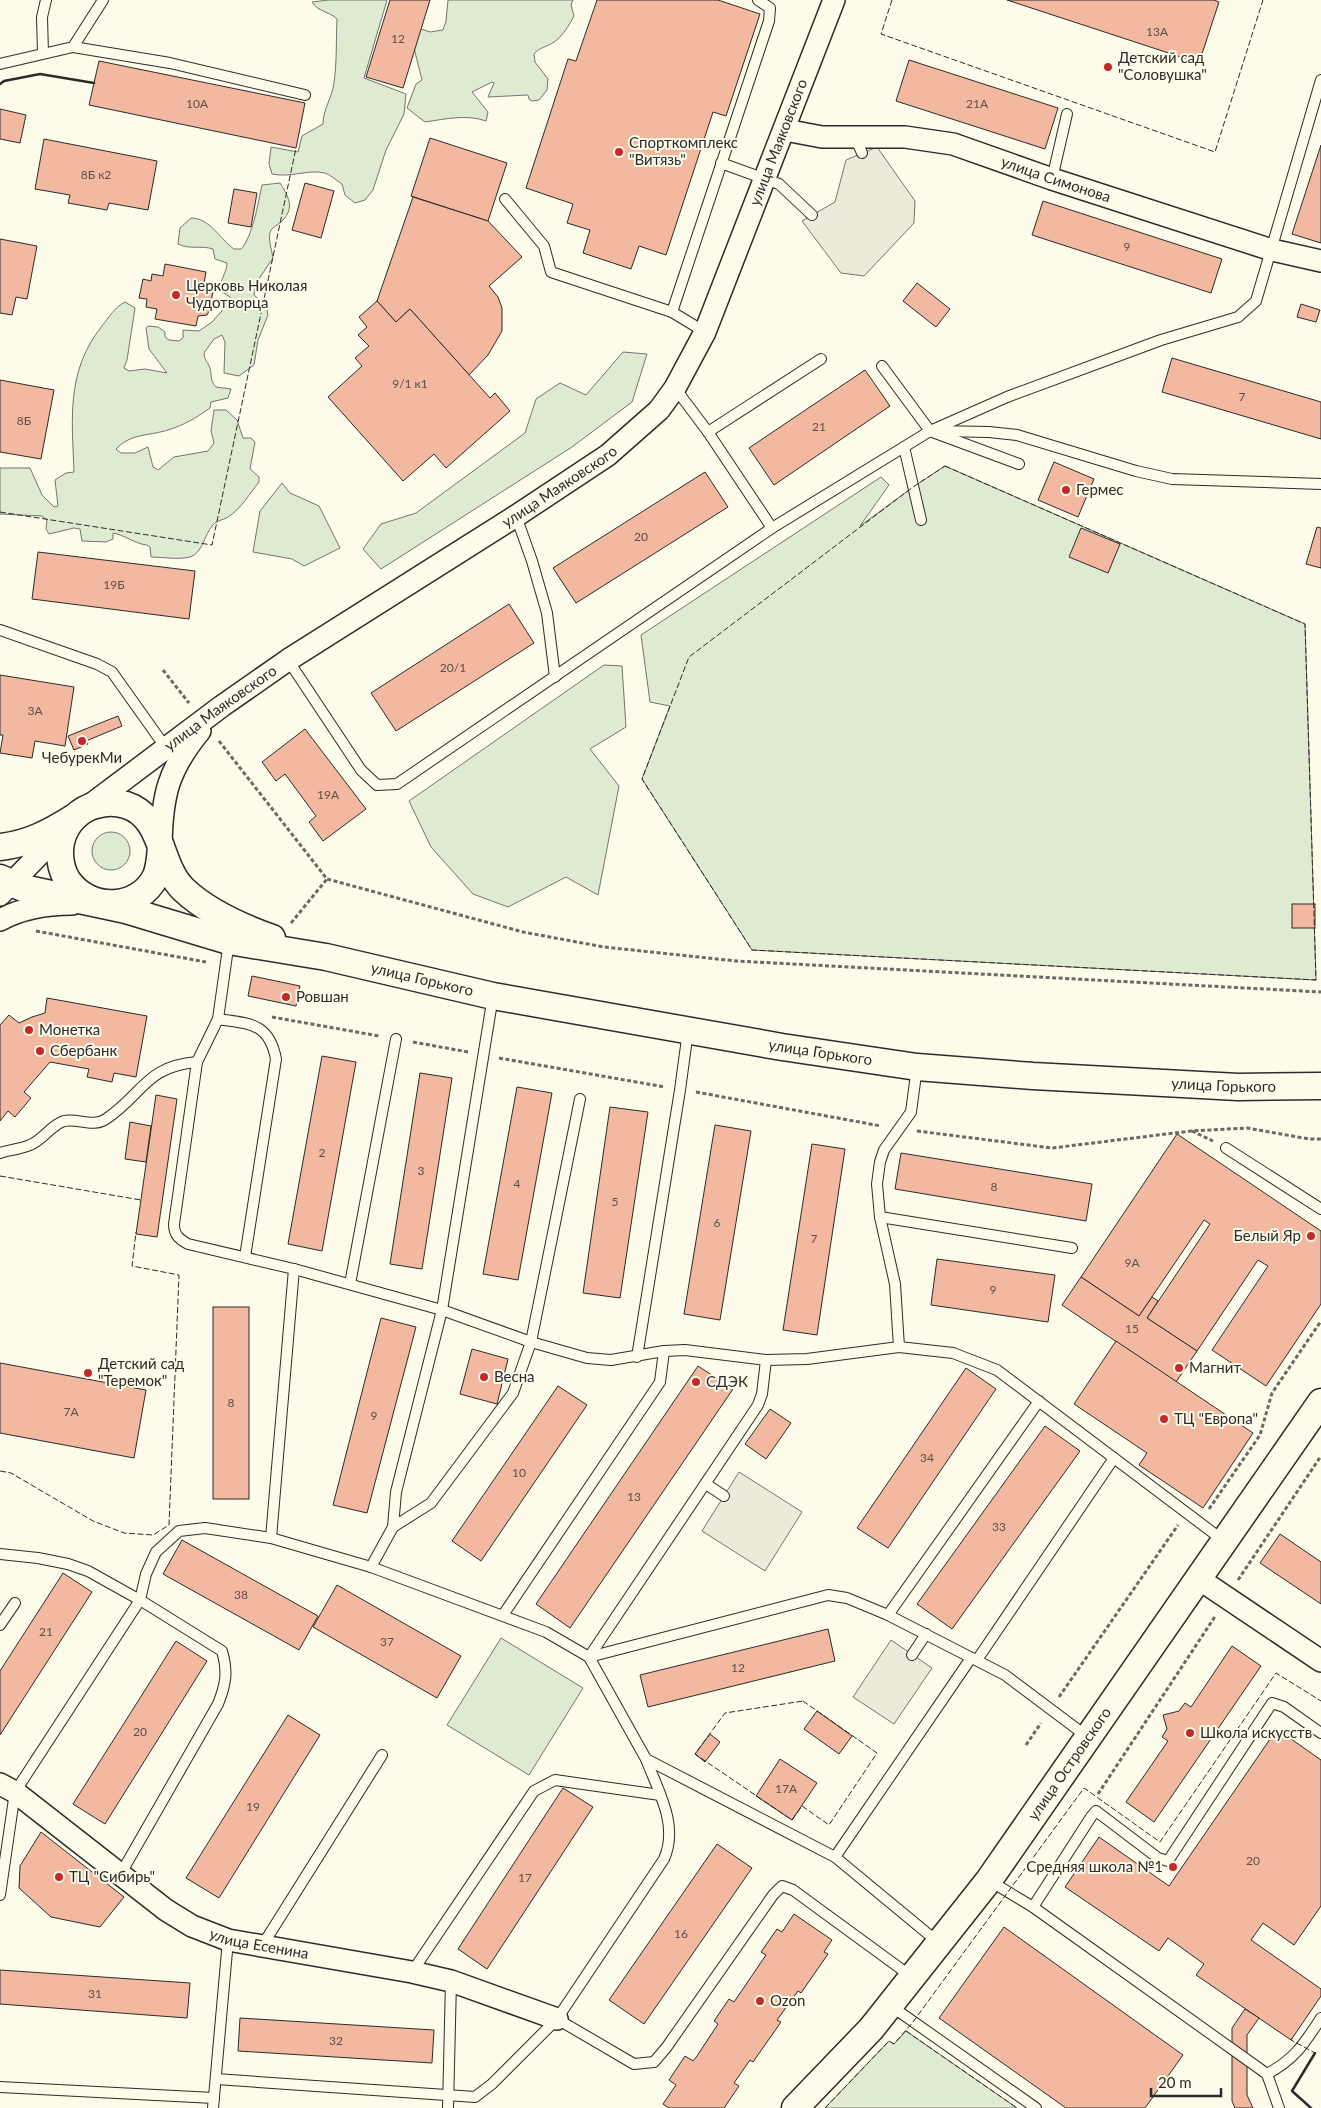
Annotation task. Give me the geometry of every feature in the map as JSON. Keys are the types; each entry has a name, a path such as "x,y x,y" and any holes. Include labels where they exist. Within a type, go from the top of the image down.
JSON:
{"street":[{"name":"улица Маяковского","path":"4,885 76,817 166,748 204,722 222,706 288,660 516,516 615,450 659,410 675,388 705,332 834,0"},
{"name":"улица Симонова","path":"785,130 859,145 906,137 953,144 1052,179 1272,250 1321,261"},
{"path":"4,885 111,904 132,899 149,886 159,868 162,806 170,778 204,722"},
{"path":"0,847 15,846 37,838 104,803 124,804 133,808 148,820 154,828 161,846"},
{"path":"76,817 61,843 62,870 77,892 101,903"},
{"name":"улица Горького","path":"161,846 171,874 179,884 196,901 227,919 263,935 326,957 493,996 782,1047 917,1067 1161,1084 1238,1087 1321,1086"},
{"path":"0,920 9,915 33,908 65,904 101,903"},
{"name":"улица Горького","path":"101,903 228,954 326,957"},
{"name":"улица Островского","path":"795,2108 890,2006 989,1880 1200,1579 1321,1402"},
{"path":"1200,1579 1321,1661"},
{"name":"улица Есенина","path":"8,1788 166,1910 208,1934 228,1940 412,1972 451,1981 557,2019"}],"lane":[{"path":"43,53 42,17 46,0"},
{"path":"73,47 103,0"},
{"path":"672,312 769,21 770,8 758,0"},
{"path":"0,64 73,47 170,63 305,96"},
{"path":"288,660 361,770 377,785 396,784 772,528 930,431 1007,397 1161,340 1238,317 1256,300 1321,80"},
{"path":"1052,179 1068,114"},
{"path":"721,162 779,184 812,216"},
{"path":"505,199 544,246 551,272 672,312 705,332"},
{"path":"708,432 821,359"},
{"path":"882,366 930,431 1019,464"},
{"path":"675,388 708,432 772,528"},
{"path":"930,431 990,432 1017,435 1136,471 1172,479 1320,484"},
{"path":"904,447 921,520"},
{"path":"516,516 532,561 547,614 555,677"},
{"path":"0,630 97,664 112,672 166,748"},
{"path":"228,954 218,1019 197,1062 174,1233 179,1239 188,1244 294,1269 442,1310 531,1342 587,1358 611,1360 664,1351 685,1350 766,1360 807,1359 899,1347 953,1353 997,1370 1224,1542"},
{"path":"371,1567 392,1527 396,1492 442,1310 493,996"},
{"path":"218,1019 256,1025 264,1031 271,1043 276,1058 245,1257"},
{"path":"637,1356 688,1030"},
{"path":"350,1284 396,1039"},
{"path":"0,1153 30,1145 52,1128 65,1121 93,1123 105,1120 154,1075 180,1063 197,1062"},
{"path":"899,1347 896,1284 880,1216 877,1184 884,1150 901,1130 912,1112 917,1067"},
{"path":"392,1527 431,1503 513,1393 531,1342 580,1099"},
{"path":"1226,1148 1321,1209"},
{"path":"880,1216 1072,1248"},
{"path":"271,1538 294,1269"},
{"path":"503,1614 660,1382 664,1351"},
{"path":"589,1656 758,1405 762,1394 766,1360"},
{"path":"888,1615 1039,1401"},
{"path":"835,1856 1114,1458"},
{"path":"706,1484 724,1496"},
{"path":"0,1895 8,1788 140,1600 146,1574 156,1552 179,1531 205,1528 271,1538 371,1567 503,1614 546,1632 589,1656 646,1759 660,1794 670,1827 669,1848 664,1859 557,2019 492,2084 475,2097 216,2079"},
{"path":"0,1554 38,1558 68,1564 88,1571 140,1600 222,1651 227,1667 224,1688 218,1704 120,1875"},
{"path":"589,1656 828,1595 847,1598 888,1615 1005,1675 1089,1738"},
{"path":"0,1625 15,1603"},
{"path":"912,1655 926,1634"},
{"path":"1034,1907 1096,1811 1158,1858 1168,1861 1272,1703 1284,1707 1321,1733"},
{"path":"262,1946 382,1755"},
{"path":"646,1759 835,1856 940,1944"},
{"path":"412,1972 534,1791 555,1780 660,1794"},
{"path":"989,1880 1034,1907 1267,2074 1279,2108"},
{"path":"557,2019 634,2064 654,2062 782,1886 793,1890 913,1978"},
{"path":"0,2087 213,2103 228,1940"},
{"path":"448,2108 451,1981"},
{"path":"890,2006 1036,2108"},
{"path":"1267,2074 1286,2064 1303,2046 1321,2018"}],"path":[{"path":"163,670 327,879 523,932 604,947 736,961 1321,992"},
{"path":"291,924 327,879"},
{"path":"34,931 228,954"},
{"path":"269,1017 901,1130 1052,1148 1191,1131 1247,1128 1309,1139 1321,1139"},
{"path":"1191,1131 1226,1148"},
{"path":"1026,1745 1179,1524 1206,1514 1260,1435 1272,1393 1321,1321"},
{"path":"1098,1794 1321,1456"}],"green space":[{"path":"329,0 387,0 364,78 406,94 404,114 386,150 373,190 365,200 355,203 345,195 342,184 325,173 272,174 269,164 271,147 298,152 302,136 323,124 324,113 334,83 337,19 317,8 312,2"},
{"path":"448,0 573,0 571,5 574,16 566,30 557,40 534,54 535,62 548,79 547,90 539,100 532,101 528,95 488,97 494,83 492,82 472,92 488,112 486,121 463,117 425,122 407,108 416,84 422,80 412,40 418,28 430,32 443,30"},
{"path":"280,183 288,197 289,211 283,220 271,230 270,240 273,258 256,283 254,295 266,306 268,315 258,340 254,365 239,376 224,373 225,342 222,335 214,339 204,353 214,385 231,389 228,398 211,402 210,408 185,423 168,430 128,440 116,449 121,453 135,453 148,447 153,467 158,470 174,457 208,451 214,443 211,431 214,410 226,410 237,420 243,438 251,438 255,442 250,469 259,477 259,482 241,505 233,514 212,526 198,552 190,557 181,558 151,557 150,547 147,545 113,533 113,539 106,542 82,541 80,529 74,528 49,534 46,529 47,520 42,516 0,514 0,468 30,468 42,495 54,507 58,506 55,480 66,473 74,472 72,414 77,378 82,360 90,343 118,307 125,302 135,308 127,360 124,368 129,371 145,369 167,373 149,349 146,328 148,326 158,327 165,332 165,337 169,340 179,341 183,338 183,330 199,331 212,322 230,302 230,297 219,290 227,263 215,259 213,249 187,247 178,244 180,228 191,218 204,221 234,249 241,249 252,228 262,185"},
{"path":"623,352 647,354 632,402 572,447 381,569 363,549 381,524 416,513 525,433 536,399 560,383 586,395"},
{"path":"945,466 1305,624 1316,980 752,950 642,779 670,706 650,702 641,635 881,477 889,485 860,526"},
{"path":"282,483 290,493 319,506 340,548 304,566 292,559 253,552 260,511"},
{"path":"604,665 622,666 626,727 590,749 619,786 598,895 566,877 508,907 473,894 431,847 409,801"},
{"path":"111,832 125,837 130,851 125,865 111,870 97,865 92,851 97,837"},
{"path":"501,1638 583,1688 529,1775 447,1725"},
{"path":"906,2031 1017,2108 825,2108 889,2041 894,2044"}],"shaded area":[{"path":"877,147 915,201 914,223 864,276 841,273 802,221 835,202 846,160"},
{"path":"739,1472 802,1512 765,1571 702,1531"},
{"path":"891,1640 932,1668 894,1724 853,1697"}],"building":[{"path":"390,0 430,0 403,88 366,77"},
{"name":"Спорткомплекс \"Витязь\"","path":"597,0 718,0 760,14 726,116 713,112 666,255 639,246 631,269 583,253 590,230 567,223 573,204 526,188 568,59 576,61"},
{"path":"1007,0 1214,0 1219,2 1199,63"},
{"path":"909,60 1058,108 1045,149 896,101"},
{"path":"99,61 305,103 296,148 89,105"},
{"path":"0,109 26,115 20,143 0,139"},
{"path":"430,138 507,163 488,221 411,196"},
{"path":"44,139 157,161 148,210 109,203 107,210 68,203 70,195 35,189"},
{"path":"1321,145 1321,243 1292,234"},
{"path":"305,183 334,191 321,238 292,230"},
{"path":"234,189 257,193 251,227 228,223"},
{"path":"413,197 488,221 522,257 489,286 498,297 502,308 502,331 488,355 469,375 410,309 396,322 377,301"},
{"path":"1043,201 1222,259 1211,293 1032,235"},
{"path":"0,239 37,246 27,299 16,297 12,315 0,313"},
{"name":"Церковь Николая Чудотворца","path":"165,264 206,272 204,283 208,284 213,292 207,315 198,316 196,326 155,319 157,309 146,307 147,299 139,298 143,279 151,281 152,274 163,276"},
{"path":"917,283 950,309 936,327 903,301"},
{"path":"377,301 396,322 410,309 490,398 495,393 510,411 446,468 434,454 403,481 328,397 362,366 355,358 369,346 358,335 367,327 359,317"},
{"path":"1301,304 1320,310 1316,322 1297,317"},
{"path":"1172,358 1321,402 1321,439 1162,392"},
{"path":"865,370 890,406 774,485 749,448"},
{"path":"0,380 54,390 41,459 0,452"},
{"name":"Гермес","path":"1054,462 1094,479 1078,517 1038,500"},
{"path":"705,472 728,507 576,603 553,568"},
{"path":"1317,527 1321,528 1321,568 1306,564"},
{"path":"1081,528 1120,544 1108,573 1069,557"},
{"path":"38,552 195,571 189,619 32,599"},
{"path":"509,604 534,643 396,731 371,693"},
{"path":"0,675 74,687 65,746 35,741 32,758 0,753 3,735 0,735"},
{"path":"118,716 122,726 86,741 88,744 74,750 68,736"},
{"path":"305,729 366,809 323,841 309,822 316,816 285,774 276,781 262,762"},
{"path":"1292,904 1315,904 1315,928 1292,928"},
{"path":"252,976 300,986 296,1006 248,996"},
{"path":"47,998 147,1016 136,1077 114,1073 112,1082 87,1077 89,1069 50,1062 24,1092 31,1098 15,1117 8,1111 0,1121 0,1025 9,1015 19,1023 45,1013"},
{"path":"322,1056 356,1062 322,1251 288,1244"},
{"path":"420,1073 452,1078 422,1269 390,1264"},
{"path":"517,1087 552,1093 518,1280 483,1274"},
{"path":"156,1095 177,1099 157,1237 136,1234"},
{"path":"610,1107 648,1112 620,1298 583,1293"},
{"path":"130,1122 151,1126 146,1162 125,1159"},
{"path":"715,1125 751,1131 720,1320 684,1314"},
{"path":"1177,1134 1321,1231 1321,1304 1266,1386 1212,1350 1268,1266 1258,1260 1197,1351 1147,1318 1210,1224 1204,1220 1139,1316 1081,1277"},
{"path":"812,1144 845,1149 817,1335 783,1330"},
{"path":"901,1153 1092,1184 1086,1221 895,1189"},
{"path":"937,1259 1055,1275 1048,1322 931,1305"},
{"path":"1081,1277 1139,1316 1152,1297 1158,1301 1147,1318 1197,1351 1176,1382 1062,1305"},
{"path":"213,1307 249,1307 249,1499 213,1499"},
{"path":"381,1318 416,1327 367,1513 333,1505"},
{"name":"ТЦ \"Европа\"","path":"1116,1341 1253,1433 1203,1508 1139,1465 1147,1453 1074,1404"},
{"name":"Весна","path":"472,1349 508,1359 497,1404 460,1394"},
{"path":"0,1363 146,1390 134,1458 0,1433"},
{"path":"698,1366 733,1389 570,1628 536,1604"},
{"path":"966,1368 996,1389 888,1548 857,1528"},
{"path":"558,1386 587,1405 481,1561 452,1541"},
{"path":"770,1409 791,1423 766,1459 745,1444"},
{"path":"1045,1426 1080,1451 952,1629 917,1604"},
{"path":"1280,1534 1321,1562 1321,1604 1260,1563"},
{"path":"182,1540 318,1616 299,1650 163,1574"},
{"path":"63,1573 92,1592 0,1735 0,1671"},
{"path":"337,1585 461,1656 437,1698 313,1627"},
{"path":"828,1629 835,1661 648,1707 640,1675"},
{"path":"176,1641 207,1661 105,1824 73,1804"},
{"name":"Школа искусств","path":"1232,1646 1261,1666 1154,1822 1126,1802 1168,1741 1162,1737 1167,1729 1163,1715 1179,1711 1185,1703 1191,1707"},
{"path":"817,1711 852,1736 839,1754 804,1729"},
{"path":"288,1715 320,1735 219,1898 186,1878"},
{"path":"1277,1729 1321,1760 1321,1906 1294,1945 1263,1923 1251,1940 1321,1989 1321,1996 1291,2040 1196,1975 1204,1964 1168,1938 1159,1951 1065,1887 1099,1837 1169,1886"},
{"path":"710,1734 720,1742 705,1762 695,1754"},
{"path":"780,1759 817,1783 792,1820 756,1796"},
{"path":"563,1788 593,1807 487,1969 458,1949"},
{"name":"ТЦ \"Сибирь\"","path":"41,1832 124,1897 100,1927 51,1917 19,1888 20,1866"},
{"path":"717,1844 752,1868 644,2024 609,2000"},
{"path":"794,1914 832,1940 824,1952 828,1954 801,1993 798,1991 777,2020 781,2022 753,2062 750,2060 734,2083 739,2086 724,2108 669,2108 663,2104 676,2085 669,2080 685,2056 693,2061 697,2056 718,2024 714,2021 729,1999 734,2002 766,1955 761,1952 777,1929 782,1932"},
{"path":"1004,1927 1183,2055 1145,2108 1066,2108 939,2018"},
{"path":"0,1970 190,1983 187,2018 0,2004"},
{"path":"1245,2009 1259,2018 1247,2035 1247,2095 1253,2108 1235,2108 1232,2101 1232,2028"},
{"path":"240,2018 434,2030 432,2063 238,2051"}],"fence":[{"path":"892,0 881,34 1215,152 1263,0"},
{"path":"0,512 212,545 296,148"},
{"path":"945,466 1305,624 1316,980 752,950 642,779 689,657 913,487 945,466"},
{"path":"0,1176 141,1200 140,1202"},
{"path":"0,1471 11,1473 93,1521 124,1533 153,1535 169,1525 179,1275 132,1266 136,1232"},
{"path":"825,2108 889,2041 894,2044 913,2022 1084,1788 1160,1842 1276,1673 1321,1701"},
{"path":"803,1701 877,1753 829,1825 802,1806 792,1820 695,1754 725,1713 803,1701"},
{"path":"906,2031 1017,2108"},
{"path":"1292,2038 1291,2040 1315,2053"}],"wall":[{"path":"0,84 4,81 40,74 94,83"},
{"path":"1311,2108 1292,2091 1315,2053"}],"place":[{"name":"Детский сад \"Соловушка\"","path":"1108,67"},
{"name":"Спорткомплекс \"Витязь\"","path":"619,152"},
{"name":"Церковь Николая Чудотворца","path":"176,295"},
{"name":"Гермес","path":"1066,490"},
{"name":"ЧебурекМи","path":"82,741"},
{"name":"Ровшан","path":"286,997"},
{"name":"Монетка","path":"29,1030"},
{"name":"Сбербанк","path":"40,1051"},
{"name":"Белый Яр","path":"1311,1236"},
{"name":"Магнит","path":"1179,1368"},
{"name":"Детский сад \"Теремок\"","path":"88,1373"},
{"name":"Весна","path":"484,1377"},
{"name":"СДЭК","path":"696,1382"},
{"name":"ТЦ \"Европа\"","path":"1164,1419"},
{"name":"Школа искусств","path":"1190,1733"},
{"name":"Средняя школа №1","path":"1173,1867"},
{"name":"ТЦ \"Сибирь\"","path":"59,1877"},
{"name":"Ozon","path":"760,2001"}]}
